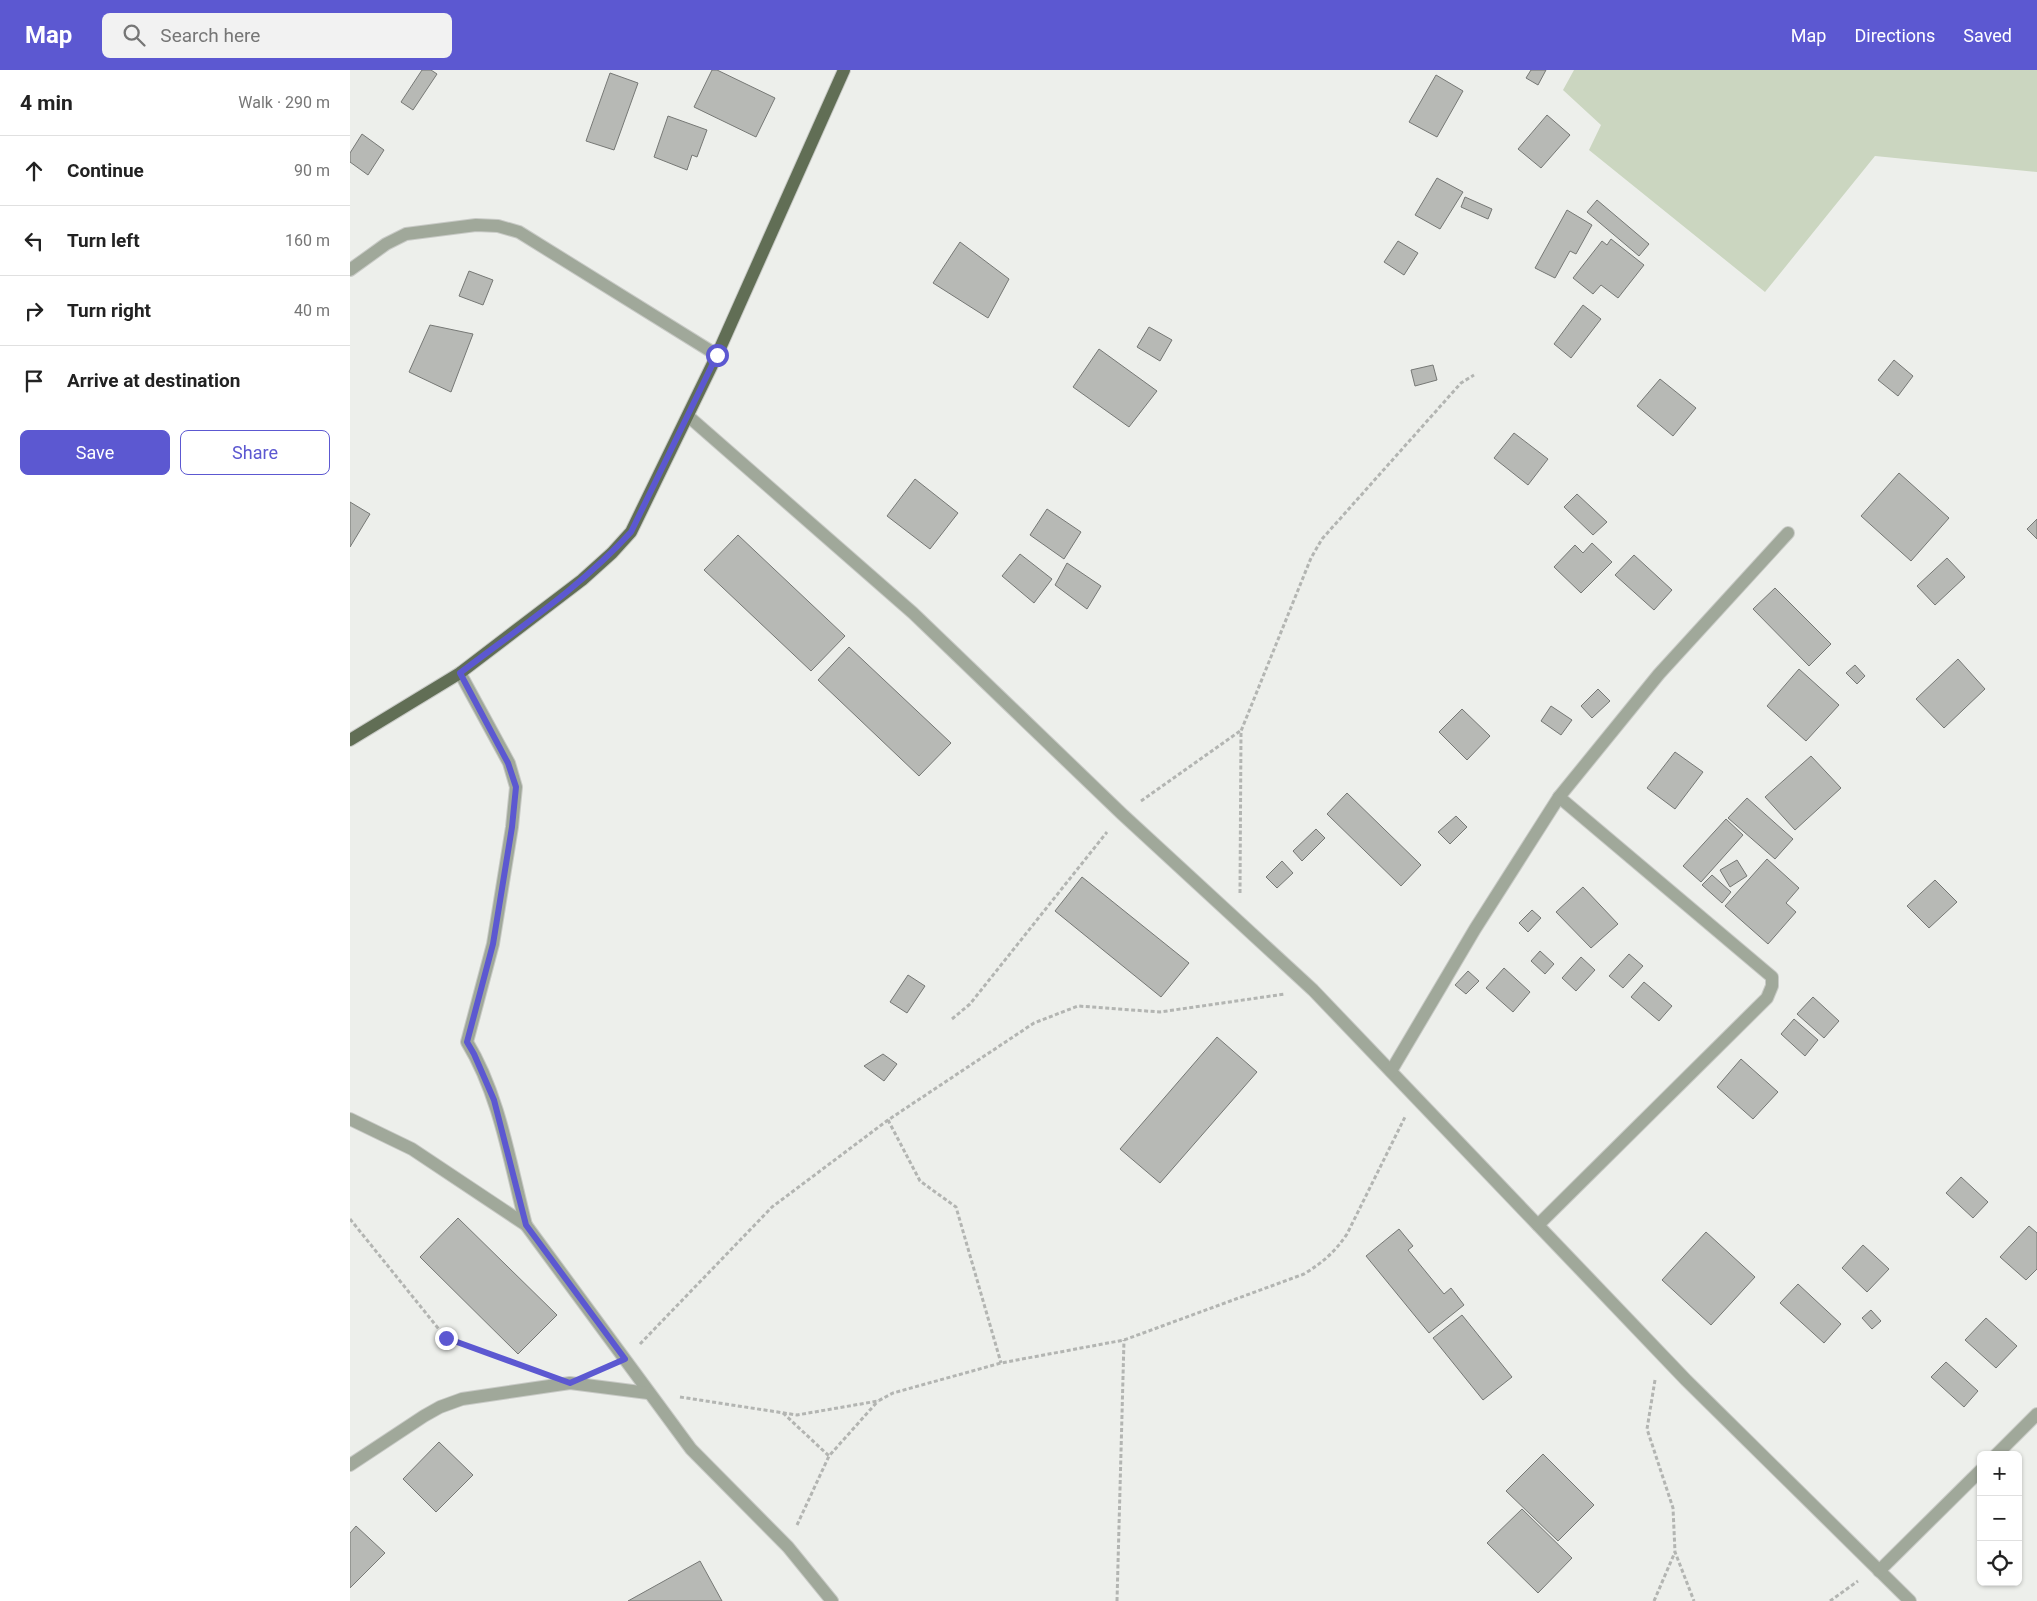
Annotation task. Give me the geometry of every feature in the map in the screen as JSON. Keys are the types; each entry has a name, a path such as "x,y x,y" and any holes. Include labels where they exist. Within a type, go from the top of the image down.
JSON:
{"main road":[{"path":"350,740 460,673 582,580 612,553 631,532 717,355 844,70"}],"street":[{"path":"350,270 386,244 406,234 476,225 498,226 519,232 717,355"},
{"path":"688,416 913,612 1122,814 1313,990 1660,1353 1910,1601"},
{"path":"1391,1071 1475,929 1559,798 1659,674 1788,533"},
{"path":"460,673 508,763 516,787 512,827 493,944 467,1042 494,1100 526,1225"},
{"path":"1538,1225 1767,998 1772,986 1772,977 1559,798"},
{"path":"350,1119 412,1148 526,1225 691,1449 788,1547 832,1601"},
{"path":"350,1466 424,1416 440,1407 462,1400 570,1383 648,1393"},
{"path":"2000,1451 2037,1414"},
{"path":"1879,1571 1977,1474"}],"path":[{"path":"1240,924 1240,731 1311,558 1322,539 1461,383 1474,375"},
{"path":"952,1019 970,1004 1122,814 1240,731"},
{"path":"625,1359 772,1207 888,1120 1034,1023 1078,1006 1160,1012 1313,990"},
{"path":"648,1393 798,1415 878,1401 893,1393 1001,1363 1124,1340 1304,1274 1319,1265 1336,1250 1347,1234 1414,1097"},
{"path":"888,1120 920,1181 956,1207 1001,1363"},
{"path":"350,1219 446,1338 526,1367"},
{"path":"1116,1601 1124,1340"},
{"path":"1660,1353 1647,1429 1673,1508 1675,1552 1694,1601"},
{"path":"788,1547 820,1472 829,1456 878,1401"},
{"path":"782,1413 829,1456"},
{"path":"1654,1601 1675,1552"},
{"path":"1830,1601 1859,1580 1879,1571"}],"green space":[{"path":"1574,70 2037,70 2037,172 1875,156 1765,292 1589,150 1601,125 1563,90"}],"building":[{"path":"422,70 431,70 437,74 413,110 401,102"},
{"path":"712,70 717,70 775,98 756,137 694,107"},
{"path":"1531,70 1546,70 1538,85 1526,78"},
{"path":"610,73 638,83 614,150 586,141"},
{"path":"1436,75 1463,91 1437,137 1409,122"},
{"path":"1547,115 1570,135 1541,168 1518,149"},
{"path":"668,116 707,130 697,157 692,155 687,170 654,157"},
{"path":"362,134 384,150 368,175 350,162 350,153"},
{"path":"1437,178 1463,192 1440,229 1415,215"},
{"path":"1465,197 1492,209 1488,219 1461,207"},
{"path":"1597,200 1649,244 1639,256 1587,212"},
{"path":"1567,210 1592,225 1576,254 1570,251 1555,278 1535,268"},
{"path":"1611,239 1644,265 1618,298 1601,285 1593,294 1573,278 1602,241 1607,245"},
{"path":"1398,241 1418,253 1404,275 1384,262"},
{"path":"960,242 1009,279 988,318 933,283"},
{"path":"469,271 493,280 483,305 459,296"},
{"path":"1583,305 1601,319 1571,358 1554,344"},
{"path":"430,325 473,334 451,392 409,372"},
{"path":"1149,327 1172,340 1160,361 1137,347"},
{"path":"1099,349 1157,391 1129,427 1073,387"},
{"path":"1894,360 1913,376 1898,396 1878,380"},
{"path":"1433,365 1437,380 1415,386 1411,370"},
{"path":"1660,379 1696,408 1673,436 1637,406"},
{"path":"1514,433 1548,459 1528,485 1494,458"},
{"path":"1899,473 1949,518 1911,561 1861,516"},
{"path":"915,479 958,513 930,549 887,516"},
{"path":"1577,494 1607,522 1593,535 1564,507"},
{"path":"350,502 370,514 350,547"},
{"path":"1047,509 1081,532 1064,559 1030,535"},
{"path":"2037,519 2037,539 2027,529"},
{"path":"738,535 845,636 811,671 704,570"},
{"path":"1592,543 1612,562 1581,593 1554,567 1575,545 1583,553"},
{"path":"1020,554 1052,579 1034,603 1002,576"},
{"path":"1634,555 1672,590 1654,610 1615,575"},
{"path":"1947,558 1965,577 1935,605 1917,586"},
{"path":"1067,563 1101,586 1087,609 1055,585"},
{"path":"1775,588 1831,644 1809,666 1753,609"},
{"path":"849,647 951,743 919,776 818,680"},
{"path":"1958,659 1985,689 1944,728 1916,699"},
{"path":"1855,665 1865,676 1857,684 1846,673"},
{"path":"1799,669 1839,705 1806,741 1767,706"},
{"path":"1598,689 1610,701 1592,718 1581,706"},
{"path":"1551,706 1572,720 1561,735 1541,721"},
{"path":"1462,709 1490,736 1467,760 1439,732"},
{"path":"1675,752 1703,772 1675,809 1647,788"},
{"path":"1811,756 1841,788 1795,830 1765,797"},
{"path":"1347,793 1421,865 1401,886 1327,814"},
{"path":"1747,798 1793,839 1775,859 1728,818"},
{"path":"1456,816 1467,827 1450,844 1438,832"},
{"path":"1726,819 1743,835 1701,882 1683,866"},
{"path":"1316,829 1325,838 1302,861 1293,851"},
{"path":"1767,859 1799,888 1786,903 1796,912 1768,944 1725,906"},
{"path":"1737,860 1747,876 1730,887 1720,870"},
{"path":"1282,861 1293,873 1277,888 1266,877"},
{"path":"1712,875 1731,892 1722,903 1702,885"},
{"path":"1082,877 1189,963 1161,997 1055,911"},
{"path":"1935,880 1957,902 1929,928 1907,906"},
{"path":"1583,887 1618,924 1591,948 1556,912"},
{"path":"1532,910 1541,918 1528,932 1519,923"},
{"path":"1540,951 1554,964 1545,974 1531,961"},
{"path":"1629,954 1643,966 1623,988 1609,976"},
{"path":"1581,957 1595,970 1576,991 1562,978"},
{"path":"1504,968 1530,992 1513,1012 1486,988"},
{"path":"1468,971 1479,981 1466,994 1455,985"},
{"path":"908,975 925,986 907,1013 890,1002"},
{"path":"1644,982 1672,1006 1659,1021 1631,997"},
{"path":"1813,997 1839,1021 1824,1038 1797,1014"},
{"path":"1794,1019 1818,1040 1805,1056 1781,1034"},
{"path":"1217,1037 1257,1072 1160,1183 1120,1149"},
{"path":"883,1054 897,1064 884,1081 864,1066"},
{"path":"1741,1059 1778,1092 1753,1119 1717,1087"},
{"path":"1961,1177 1988,1202 1973,1218 1946,1193"},
{"path":"458,1218 557,1315 518,1354 420,1257"},
{"path":"2029,1226 2037,1233 2037,1269 2026,1280 2000,1257"},
{"path":"1399,1229 1413,1246 1408,1250 1444,1294 1451,1288 1464,1305 1429,1333 1366,1256"},
{"path":"1706,1232 1755,1277 1711,1325 1662,1280"},
{"path":"1863,1245 1889,1269 1867,1292 1842,1268"},
{"path":"1798,1284 1841,1324 1824,1343 1780,1303"},
{"path":"1871,1310 1881,1321 1872,1329 1862,1318"},
{"path":"1462,1315 1512,1377 1483,1400 1433,1338"},
{"path":"1986,1318 2017,1346 1996,1368 1965,1340"},
{"path":"1946,1362 1978,1391 1964,1407 1931,1377"},
{"path":"439,1442 473,1475 436,1512 403,1479"},
{"path":"1543,1454 1594,1505 1558,1541 1506,1491"},
{"path":"1522,1509 1572,1558 1538,1593 1487,1543"},
{"path":"356,1526 385,1553 350,1588 350,1533"},
{"path":"700,1561 722,1601 628,1601"}],"route":[{"path":"446,1338 570,1383 625,1359 526,1225 494,1100 467,1042 493,944 512,827 516,787 508,763 460,673 582,580 612,553 631,532 717,355"}]}
